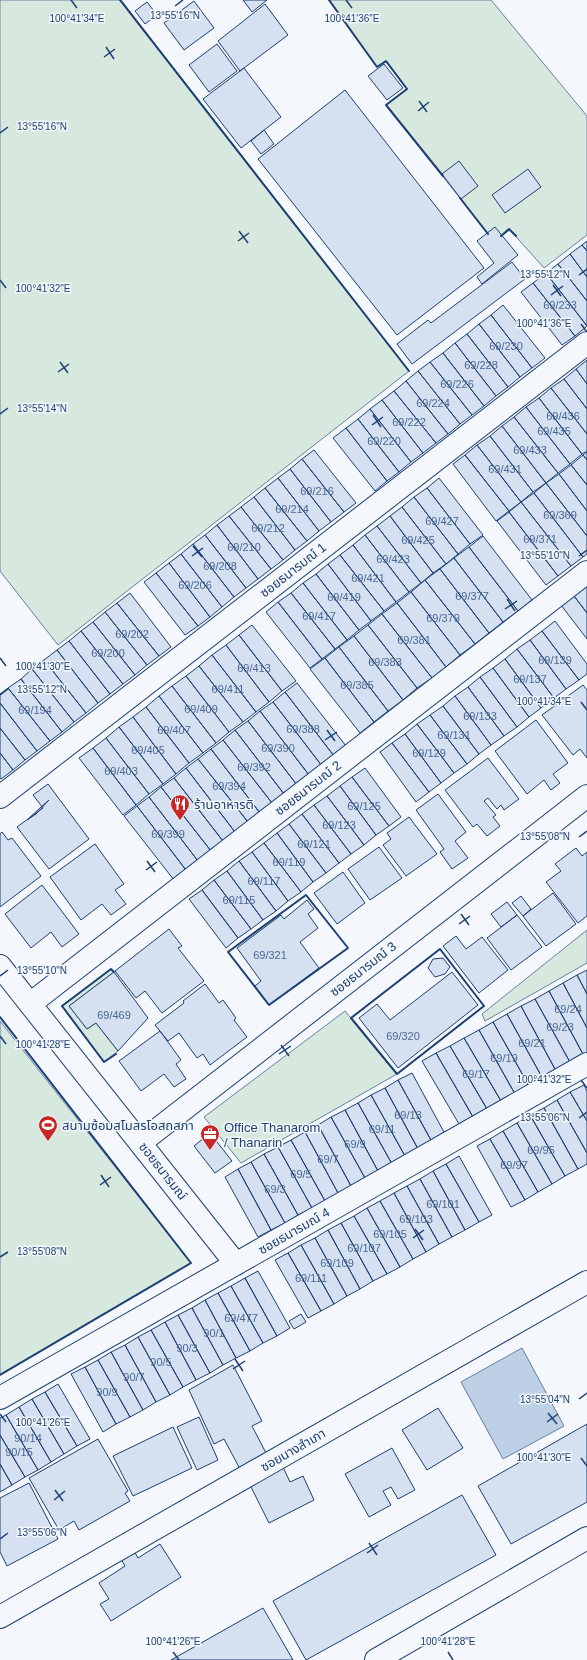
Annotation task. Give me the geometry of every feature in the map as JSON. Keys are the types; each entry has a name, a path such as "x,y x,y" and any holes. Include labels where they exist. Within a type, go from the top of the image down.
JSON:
{"street":[{"name":"ซอยธนารมณ์ 1","path":"0,796 587,343"},
{"name":"ซอยธนารมณ์ 2","path":"30,1004 587,572"},
{"name":"ซอยธนารมณ์ 3","path":"140,1143 587,796"},
{"name":"ซอยธนารมณ์","path":"0,966 236,1264"},
{"name":"ซอยธนารมณ์ 4","path":"0,1398 587,1064"},
{"name":"ซอยนางสำเภา","path":"0,1617 587,1282"},
{"path":"376,1660 587,1538"}],"shaded area":[{"path":"0,0 121,0 409,371 58,645 0,571"},
{"path":"329,0 491,0 587,116 587,235 544,268 510,230 494,241 386,105 407,89 386,62 377,67"},
{"path":"587,930 587,963 485,1021 482,1014"},
{"path":"111,969 114,972 69,1006 87,1029 96,1023 118,1051 104,1062 62,1006"},
{"path":"345,1011 397,1074 241,1163 204,1117"},
{"name":"สนามซ้อมสโมสรโอสถสภา","path":"0,1021 191,1263 0,1375"}],"water":[{"path":"522,1348 564,1426 503,1459 461,1382"}],"building":[{"path":"243,0 267,0 252,12"},
{"path":"194,1 214,28 184,50 164,23"},
{"path":"147,2 157,15 145,24 135,11"},
{"path":"265,4 288,35 240,71 218,41"},
{"path":"217,44 237,71 209,92 189,65"},
{"path":"384,64 403,88 387,100 368,76"},
{"path":"244,68 281,117 241,148 203,99"},
{"path":"345,90 484,268 397,335 258,159"},
{"path":"264,130 274,144 261,154 251,141"},
{"path":"459,161 478,186 461,199 442,174"},
{"path":"528,169 541,187 505,213 492,195"},
{"path":"495,227 518,255 482,284 477,277 494,263 477,241"},
{"path":"587,241 587,251 582,245"},
{"path":"582,245 587,251 587,277 570,254"},
{"path":"570,254 587,277 587,301 558,264"},
{"path":"512,262 525,279 412,364 397,344 428,320 431,323"},
{"path":"558,264 587,301 587,326 546,273"},
{"path":"546,273 587,326 575,336 533,283"},
{"path":"533,283 575,336 562,345 521,292"},
{"path":"503,305 545,358 532,368 491,315"},
{"path":"491,315 532,368 520,377 479,324"},
{"path":"479,324 520,377 508,387 467,334"},
{"path":"467,334 508,387 496,396 455,343"},
{"path":"455,343 496,396 484,406 443,353"},
{"path":"443,353 484,406 472,415 430,362"},
{"path":"587,360 587,384 576,369"},
{"path":"430,362 472,415 460,424 418,371"},
{"path":"576,369 587,384 587,409 564,379"},
{"path":"418,371 460,424 448,434 406,381"},
{"path":"564,379 587,409 587,434 551,388"},
{"path":"406,381 448,434 436,443 394,391"},
{"path":"551,388 587,434 587,451 582,454 539,398"},
{"path":"394,391 436,443 423,453 382,400"},
{"path":"539,398 582,454 570,464 526,407"},
{"path":"382,400 423,453 411,462 370,409"},
{"path":"526,407 570,464 558,473 514,417"},
{"path":"370,409 411,462 399,472 358,419"},
{"path":"514,417 558,473 546,483 502,426"},
{"path":"358,419 399,472 387,481 346,428"},
{"path":"502,426 546,483 533,492 490,436"},
{"path":"346,428 387,481 375,491 333,438"},
{"path":"490,436 533,492 521,502 477,445"},
{"path":"477,445 521,502 509,511 465,455"},
{"path":"314,450 356,503 344,512 302,459"},
{"path":"587,452 587,460 583,455"},
{"path":"465,455 509,511 496,521 453,464"},
{"path":"583,455 587,460 587,485 571,465"},
{"path":"302,459 344,512 331,522 290,469"},
{"path":"571,465 587,485 587,511 559,474"},
{"path":"290,469 331,522 319,531 278,478"},
{"path":"559,474 587,511 587,536 546,483"},
{"path":"278,478 319,531 307,541 265,488"},
{"path":"439,478 483,535 470,544 427,488"},
{"path":"546,483 587,536 587,554 583,557 534,493"},
{"path":"265,488 307,541 295,550 254,497"},
{"path":"427,488 470,544 458,554 414,497"},
{"path":"534,493 583,557 571,566 521,502"},
{"path":"254,497 295,550 283,560 241,507"},
{"path":"414,497 458,554 446,564 402,507"},
{"path":"521,502 571,566 558,576 509,512"},
{"path":"241,507 283,560 271,569 229,516"},
{"path":"402,507 446,564 433,573 390,516"},
{"path":"509,512 558,576 546,585 497,521"},
{"path":"229,516 271,569 258,579 217,525"},
{"path":"390,516 433,573 421,583 377,526"},
{"path":"217,525 258,579 246,588 205,535"},
{"path":"377,526 421,583 409,592 365,535"},
{"path":"205,535 246,588 234,597 193,544"},
{"path":"365,535 409,592 396,602 353,545"},
{"path":"483,536 532,600 518,611 469,547"},
{"path":"193,544 234,597 222,607 181,554"},
{"path":"353,545 396,602 384,611 340,555"},
{"path":"469,547 518,611 503,622 454,558"},
{"path":"181,554 222,607 210,617 169,563"},
{"path":"340,555 384,611 371,621 328,564"},
{"path":"454,558 503,622 489,633 440,569"},
{"path":"169,563 210,617 198,626 156,573"},
{"path":"328,564 371,621 359,630 316,574"},
{"path":"440,569 489,633 475,644 425,580"},
{"path":"156,573 198,626 185,635 144,582"},
{"path":"316,574 359,630 347,640 303,583"},
{"path":"425,580 475,644 460,655 411,592"},
{"path":"303,583 347,640 335,649 291,593"},
{"path":"586,586 587,587 587,613 574,596"},
{"path":"411,592 460,655 446,667 397,603"},
{"path":"130,593 171,647 159,656 117,603"},
{"path":"291,593 335,649 322,659 278,602"},
{"path":"574,596 587,613 587,639 561,605"},
{"path":"278,602 322,659 310,668 266,612"},
{"path":"117,603 159,656 147,665 105,612"},
{"path":"397,603 446,667 432,678 382,614"},
{"path":"105,612 147,665 135,675 93,622"},
{"path":"382,614 432,678 417,688 368,625"},
{"path":"555,621 587,664 587,674 579,680 542,631"},
{"path":"93,622 135,675 123,684 81,631"},
{"path":"252,625 296,681 282,691 239,635"},
{"path":"368,625 417,688 403,700 354,636"},
{"path":"81,631 123,684 110,694 69,641"},
{"path":"542,631 579,680 566,689 530,640"},
{"path":"239,635 282,691 269,702 226,645"},
{"path":"354,636 403,700 388,711 339,647"},
{"path":"530,640 566,689 554,698 517,649"},
{"path":"69,641 110,694 98,703 57,650"},
{"path":"226,645 269,702 256,712 212,655"},
{"path":"339,647 388,711 374,722 325,658"},
{"path":"517,649 554,698 541,708 505,659"},
{"path":"57,650 98,703 86,713 44,660"},
{"path":"212,655 256,712 243,722 199,666"},
{"path":"325,658 374,722 360,733 310,669"},
{"path":"505,659 541,708 529,717 493,668"},
{"path":"44,660 86,713 74,722 32,669"},
{"path":"199,666 243,722 229,732 186,676"},
{"path":"493,668 529,717 517,727 480,677"},
{"path":"32,669 74,722 62,732 21,679"},
{"path":"186,676 229,732 216,743 172,686"},
{"path":"480,677 517,727 504,736 468,687"},
{"path":"21,679 62,732 50,741 8,688"},
{"path":"297,683 346,746 334,756 285,692"},
{"path":"583,685 587,690 587,758 580,749 573,755 542,715"},
{"path":"172,686 216,743 203,753 159,696"},
{"path":"468,687 504,736 491,745 455,696"},
{"path":"8,688 50,741 37,751 0,703 0,694"},
{"path":"285,692 334,756 322,766 273,702"},
{"path":"159,696 203,753 189,763 146,707"},
{"path":"455,696 491,745 479,754 443,706"},
{"path":"273,702 322,766 309,775 260,711"},
{"path":"0,703 37,751 25,760 0,728"},
{"path":"443,706 479,754 467,764 430,715"},
{"path":"146,707 189,763 176,774 133,717"},
{"path":"260,711 309,775 297,785 248,721"},
{"path":"430,715 467,764 454,773 417,724"},
{"path":"133,717 176,774 163,784 119,727"},
{"path":"536,720 568,763 553,774 560,783 551,790 544,780 527,794 495,751"},
{"path":"248,721 297,785 284,794 235,730"},
{"path":"417,724 454,773 441,783 405,734"},
{"path":"119,727 163,784 149,794 106,738"},
{"path":"0,728 25,760 13,770 0,753"},
{"path":"235,730 284,794 272,803 223,740"},
{"path":"405,734 441,783 429,792 392,743"},
{"path":"106,738 149,794 136,805 93,748"},
{"path":"223,740 272,803 260,813 211,749"},
{"path":"392,743 429,792 416,802 380,752"},
{"path":"93,748 136,805 123,815 79,758"},
{"path":"211,749 260,813 248,822 198,759"},
{"path":"0,753 13,770 1,779 0,778"},
{"path":"488,758 519,799 504,810 501,805 497,809 488,798 484,801 496,815 493,817 500,826 487,836 477,824 473,827 445,790"},
{"path":"198,759 248,822 235,832 186,768"},
{"path":"186,768 235,832 223,841 174,778"},
{"path":"365,768 401,817 389,826 352,777"},
{"path":"352,777 389,826 376,835 340,786"},
{"path":"174,778 223,841 211,851 161,787"},
{"path":"48,784 89,839 49,869 17,827 43,808 33,795"},
{"path":"340,786 376,835 364,845 327,796"},
{"path":"161,787 211,851 198,861 149,797"},
{"path":"438,794 466,832 455,841 468,858 452,869 440,852 444,849 416,810"},
{"path":"327,796 364,845 351,854 314,805"},
{"path":"149,797 198,861 186,870 137,806"},
{"path":"49,800 36,814 27,820 41,807"},
{"path":"314,805 351,854 339,863 302,814"},
{"path":"137,806 186,870 174,880 124,816"},
{"path":"302,814 339,863 326,873 289,824"},
{"path":"409,817 437,854 406,876 383,845 391,839 387,833"},
{"path":"289,824 326,873 313,882 277,833"},
{"path":"2,832 8,840 12,838 41,876 0,907 0,834"},
{"path":"277,833 313,882 301,892 264,843"},
{"path":"264,843 301,892 288,901 252,852"},
{"path":"95,844 124,884 115,890 126,904 111,915 102,904 81,920 50,877"},
{"path":"379,847 402,878 370,900 348,869"},
{"path":"576,848 582,856 587,852 587,916 578,923 546,882 561,871 555,864"},
{"path":"252,852 288,901 276,911 239,861"},
{"path":"239,861 276,911 263,920 227,871"},
{"path":"227,871 263,920 251,929 214,880"},
{"path":"343,872 365,903 337,924 314,893"},
{"path":"214,880 251,929 238,938 202,890"},
{"path":"42,885 79,934 62,947 51,932 31,948 5,914"},
{"path":"202,890 238,938 226,948 189,899"},
{"path":"553,893 576,924 546,946 523,916"},
{"path":"521,896 531,909 523,916 512,903"},
{"path":"307,900 314,909 308,914 318,928 300,942 319,968 269,1005 255,986 261,981 237,948 281,915 284,919"},
{"path":"507,902 517,915 501,927 491,914"},
{"path":"517,915 542,947 511,970 487,938"},
{"path":"169,929 182,946 178,948 204,981 162,1013 145,991 136,998 115,971"},
{"path":"456,936 466,949 482,937 508,970 479,993 443,946"},
{"path":"443,958 450,967 445,974 435,977 428,968 433,959"},
{"path":"587,970 587,994 577,975"},
{"path":"114,972 148,1018 118,1051 96,1023 87,1029 69,1006"},
{"path":"452,972 478,1005 398,1068 359,1018 377,1004 390,1020"},
{"path":"577,975 587,994 587,1028 563,983"},
{"path":"563,983 587,1028 587,1055 584,1056 549,991"},
{"path":"205,984 219,1003 223,1000 236,1018 234,1020 247,1037 210,1065 203,1054 197,1058 179,1033 168,1041 155,1025 184,1003 183,1001"},
{"path":"549,991 584,1056 571,1064 535,999"},
{"path":"535,999 571,1064 556,1071 521,1006"},
{"path":"521,1006 556,1071 543,1079 507,1014"},
{"path":"507,1014 543,1079 529,1086 493,1022"},
{"path":"493,1022 529,1086 515,1094 479,1030"},
{"path":"479,1030 515,1094 501,1101 464,1038"},
{"path":"160,1031 181,1060 176,1064 186,1079 174,1087 164,1074 141,1091 119,1061"},
{"path":"464,1038 501,1101 487,1109 450,1046"},
{"path":"450,1046 487,1109 473,1117 436,1053"},
{"path":"436,1053 473,1117 459,1124 422,1061"},
{"path":"412,1073 445,1134 432,1142 398,1080"},
{"path":"398,1080 432,1142 418,1149 385,1088"},
{"path":"584,1085 587,1091 587,1121 570,1092"},
{"path":"385,1088 418,1149 405,1156 371,1095"},
{"path":"570,1092 587,1121 587,1153 557,1100"},
{"path":"371,1095 405,1156 392,1164 358,1103"},
{"path":"557,1100 587,1153 587,1164 578,1169 544,1108"},
{"path":"358,1103 392,1164 378,1171 345,1110"},
{"path":"544,1108 578,1169 565,1176 530,1115"},
{"path":"345,1110 378,1171 365,1178 331,1117"},
{"path":"530,1115 565,1176 552,1184 517,1123"},
{"path":"331,1117 365,1178 351,1186 318,1125"},
{"path":"517,1123 552,1184 538,1192 503,1131"},
{"path":"318,1125 351,1186 338,1193 305,1132"},
{"path":"503,1131 538,1192 525,1200 490,1139"},
{"path":"305,1132 338,1193 325,1201 291,1140"},
{"path":"210,1133 232,1161 215,1173 194,1146"},
{"path":"490,1139 525,1200 511,1207 477,1146"},
{"path":"291,1140 325,1201 312,1208 278,1147"},
{"path":"278,1147 312,1208 298,1215 264,1154"},
{"path":"264,1154 298,1215 285,1223 251,1162"},
{"path":"459,1156 492,1215 479,1222 446,1164"},
{"path":"251,1162 285,1223 271,1230 238,1169"},
{"path":"446,1164 479,1222 465,1230 433,1171"},
{"path":"238,1169 271,1230 258,1237 225,1177"},
{"path":"433,1171 465,1230 452,1237 420,1179"},
{"path":"420,1179 452,1237 439,1244 407,1186"},
{"path":"407,1186 439,1244 426,1252 394,1193"},
{"path":"394,1193 426,1252 413,1259 380,1201"},
{"path":"380,1201 413,1259 400,1267 367,1208"},
{"path":"367,1208 400,1267 387,1274 354,1216"},
{"path":"354,1216 387,1274 373,1281 341,1223"},
{"path":"341,1223 373,1281 360,1289 328,1230"},
{"path":"328,1230 360,1289 347,1296 315,1238"},
{"path":"315,1238 347,1296 334,1304 301,1245"},
{"path":"301,1245 334,1304 321,1311 288,1253"},
{"path":"288,1253 321,1311 308,1318 275,1260"},
{"path":"258,1271 290,1328 277,1336 245,1278"},
{"path":"245,1278 277,1336 263,1343 231,1286"},
{"path":"231,1286 263,1343 250,1351 218,1293"},
{"path":"218,1293 250,1351 236,1358 205,1300"},
{"path":"205,1300 236,1358 223,1365 192,1308"},
{"path":"192,1308 223,1365 210,1373 178,1315"},
{"path":"301,1314 306,1322 294,1329 289,1321"},
{"path":"178,1315 210,1373 196,1380 165,1322"},
{"path":"165,1322 196,1380 183,1387 151,1330"},
{"path":"151,1330 183,1387 170,1395 138,1337"},
{"path":"138,1337 170,1395 156,1402 125,1345"},
{"path":"125,1345 156,1402 143,1410 111,1352"},
{"path":"111,1352 143,1410 130,1417 98,1360"},
{"path":"98,1360 130,1417 116,1424 85,1367"},
{"path":"233,1365 262,1421 252,1426 266,1453 240,1469 224,1439 214,1444 189,1390"},
{"path":"85,1367 116,1424 103,1432 71,1374"},
{"path":"58,1384 90,1439 77,1446 45,1392"},
{"path":"45,1392 77,1446 64,1454 32,1399"},
{"path":"32,1399 64,1454 51,1462 19,1407"},
{"path":"19,1407 51,1462 38,1470 6,1415"},
{"path":"438,1408 463,1448 427,1470 402,1430"},
{"path":"6,1415 38,1470 25,1477 0,1435 0,1418"},
{"path":"199,1417 218,1460 197,1470 177,1427"},
{"path":"587,1424 587,1502 511,1544 478,1486"},
{"path":"173,1427 192,1468 133,1496 113,1456"},
{"path":"0,1435 25,1477 12,1485 0,1464"},
{"path":"98,1439 128,1491 125,1493 130,1501 79,1530 74,1521 59,1530 29,1478"},
{"path":"392,1448 415,1490 398,1499 391,1487 383,1491 391,1505 369,1517 345,1474"},
{"path":"0,1464 12,1485 0,1492"},
{"path":"283,1467 290,1482 303,1476 314,1500 269,1523 249,1483"},
{"path":"29,1483 58,1539 7,1566 0,1552 0,1498"},
{"path":"462,1495 496,1555 306,1660 273,1601"},
{"path":"160,1544 181,1577 111,1621 100,1604 109,1599 99,1583 125,1566 118,1554 131,1546 138,1558"},
{"path":"263,1608 293,1660 171,1660"}],"wall":[{"path":"120,0 409,371"},
{"path":"329,0 377,67 386,61 407,89 386,105 443,176"},
{"path":"460,198 488,234"},
{"path":"501,236 509,229 516,236"},
{"path":"306,895 348,948 269,1005 228,952 306,895"},
{"path":"440,949 484,1006 397,1074 351,1018 440,949"},
{"path":"114,972 111,969 62,1006 104,1062 116,1054"},
{"path":"0,1017 191,1263 0,1375"}],"place":[{"name":"ร้านอาหารติ","path":"180,821"},
{"name":"สนามซ้อมสโมสรโอสถสภา","path":"48,1142"},
{"name":"Office Thanarom / Thanarin","path":"210,1151"}]}
